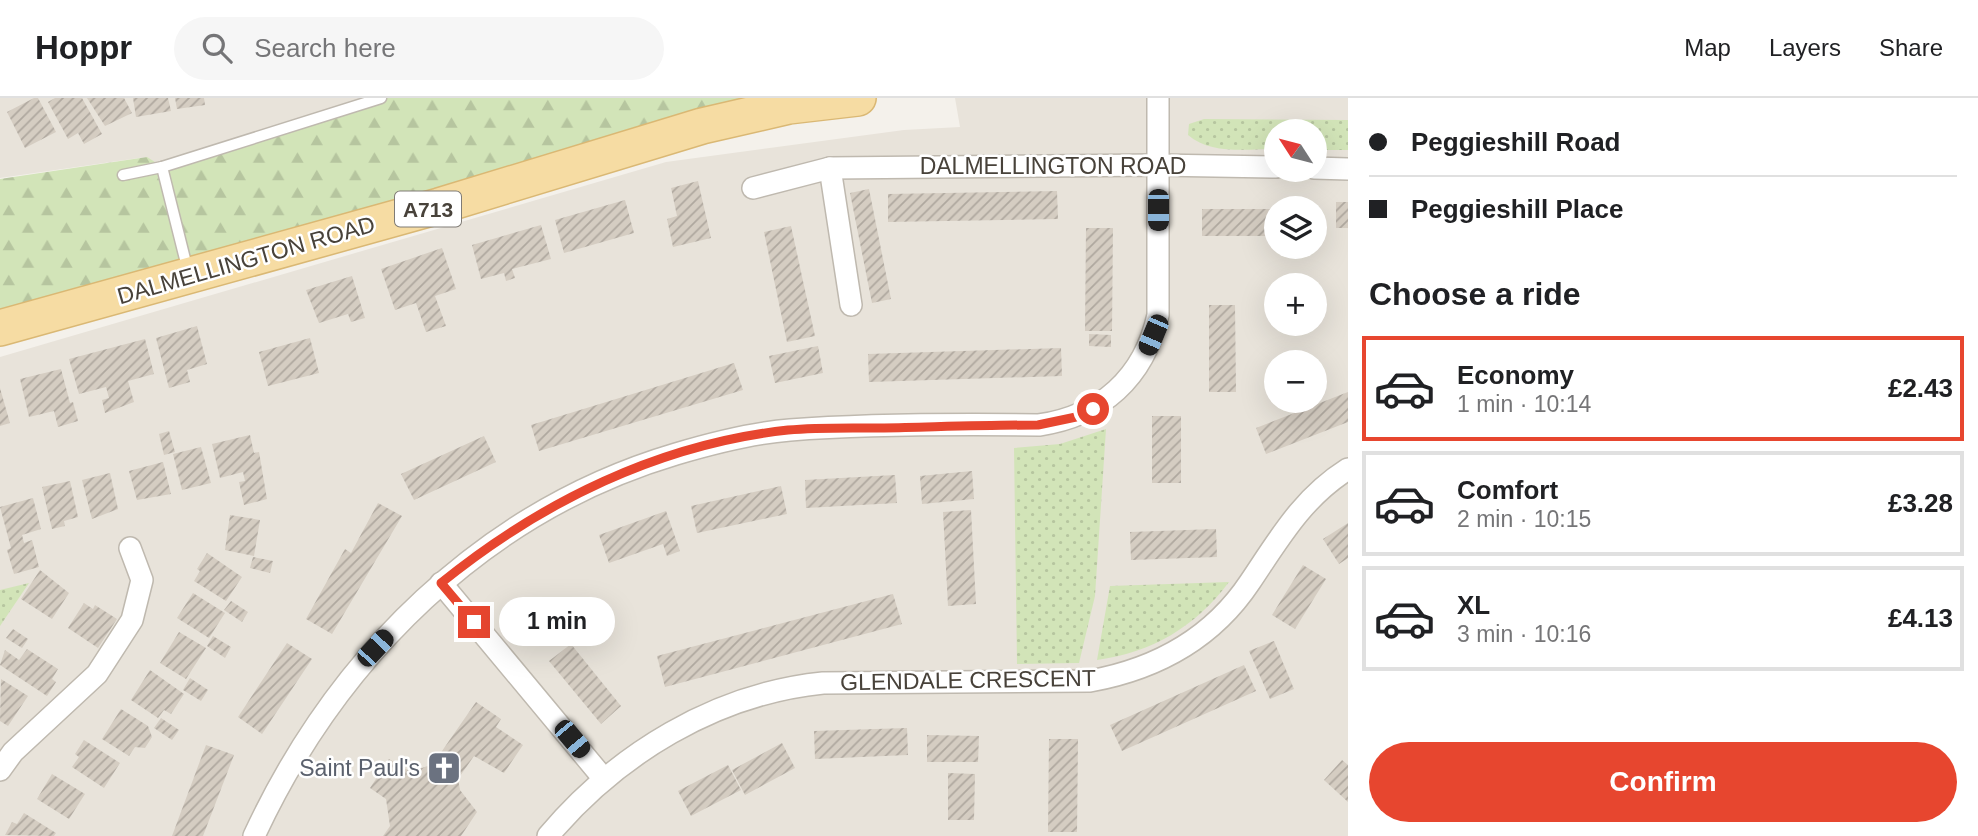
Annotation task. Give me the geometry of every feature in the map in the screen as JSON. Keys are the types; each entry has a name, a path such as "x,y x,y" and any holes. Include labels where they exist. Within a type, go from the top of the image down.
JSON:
{"main road":[{"name":"DALMELLINGTON ROAD","path":"0,328 439,206 702,126 789,106 858,98"}],"street":[{"path":"254,836 293,760 345,683 407,614 441,583 513,529 551,507 614,476 700,447 789,430 1038,425 1076,417 1093,409 1123,386 1136,371 1153,335 1159,296 1158,98"},
{"name":"DALMELLINGTON ROAD","path":"753,188 830,168 1264,167"},
{"path":"830,168 852,305"},
{"path":"1327,168 1348,169"},
{"name":"GLENDALE CRESCENT","path":"548,836 604,779 632,757 692,722 780,690 842,682 1090,681 1114,677 1166,659 1209,630 1248,585 1296,513 1348,469"},
{"path":"0,770 13,752 97,674 132,620 142,580 130,548"},
{"path":"441,583 604,779"}],"lane":[{"path":"123,176 162,167 381,98"},
{"path":"162,167 190,277"}],"shaded area":[{"path":"0,98 381,98 162,167 146,157 0,178"},
{"path":"955,98 1348,98 1348,836 0,836 0,357 666,162 904,130 960,127"}],"green space":[{"path":"381,98 858,98 0,311 0,179 147,157 163,167"},
{"path":"1204,119 1264,119 1264,149 1207,146 1188,135 1189,124"},
{"path":"1327,120 1348,120 1348,150 1327,150"},
{"path":"1106,429 1095,596 1079,663 1017,664 1014,448 1060,444"},
{"path":"1229,582 1202,612 1171,635 1136,651 1097,660 1110,586"},
{"path":"29,583 0,626 0,590"}],"building":[{"path":"38,98 56,132 25,148 7,112"},
{"path":"55,98 82,98 102,134 84,144 78,133 68,139 48,102"},
{"path":"87,98 124,98 132,113 105,126"},
{"path":"133,98 168,98 171,111 136,117"},
{"path":"175,98 204,98 205,105 177,109"},
{"path":"698,181 711,238 673,247 667,219 677,216 671,188"},
{"path":"869,189 891,299 872,303 850,193"},
{"path":"1057,191 1058,219 888,222 888,194"},
{"path":"625,200 634,233 564,253 555,220"},
{"path":"1336,202 1348,202 1348,228 1336,228"},
{"path":"1202,209 1264,209 1264,236 1202,236"},
{"path":"541,225 551,259 512,269 515,278 506,281 504,273 481,279 472,245"},
{"path":"791,226 815,336 787,342 764,232"},
{"path":"1086,228 1113,228 1112,331 1085,331"},
{"path":"442,248 456,289 435,296 446,326 426,332 416,303 395,310 381,269"},
{"path":"352,276 365,318 351,322 348,314 319,323 306,290"},
{"path":"1209,305 1235,305 1236,392 1209,392"},
{"path":"197,326 207,364 187,370 190,382 169,388 156,338"},
{"path":"1089,334 1111,335 1111,347 1089,346"},
{"path":"310,338 319,373 268,386 259,352"},
{"path":"145,339 154,374 128,381 134,402 105,413 102,400 109,398 106,387 79,394 69,359"},
{"path":"818,346 823,373 775,383 769,356"},
{"path":"1061,348 1062,376 869,382 868,354"},
{"path":"734,363 743,390 539,451 531,425"},
{"path":"61,369 78,421 58,427 54,411 29,417 20,379"},
{"path":"0,388 10,423 0,426"},
{"path":"1348,392 1348,422 1266,454 1256,428 1294,413 1327,413 1327,400"},
{"path":"1152,416 1181,416 1181,483 1152,483"},
{"path":"169,431 175,452 164,455 159,434"},
{"path":"250,435 254,453 259,452 267,499 244,505 239,482 245,481 243,472 220,478 212,444"},
{"path":"484,436 496,462 414,500 401,474"},
{"path":"201,447 211,483 182,490 173,454"},
{"path":"163,462 171,494 137,500 129,471"},
{"path":"972,471 974,499 922,504 920,476"},
{"path":"110,473 118,509 92,519 82,480"},
{"path":"895,475 897,503 806,508 805,480"},
{"path":"70,481 78,517 64,521 65,526 52,529 42,487"},
{"path":"781,486 787,514 697,533 691,506"},
{"path":"33,498 41,529 22,535 24,543 32,540 39,567 14,574 7,550 11,548 0,507"},
{"path":"378,503 402,516 332,634 306,619 345,549 351,553"},
{"path":"971,510 976,604 948,606 943,512"},
{"path":"666,511 680,551 667,556 663,544 609,563 599,535"},
{"path":"230,515 260,520 254,556 225,550"},
{"path":"1348,523 1348,558 1339,564 1323,539"},
{"path":"1216,529 1217,557 1131,560 1130,532"},
{"path":"207,553 242,577 226,601 194,581 200,571 197,569"},
{"path":"253,557 273,561 270,573 250,568"},
{"path":"1303,565 1326,579 1295,629 1272,615"},
{"path":"40,570 69,593 52,619 21,599"},
{"path":"193,593 225,613 209,638 177,618"},
{"path":"893,594 902,624 665,687 657,656"},
{"path":"231,601 248,612 242,622 224,610"},
{"path":"84,603 93,609 95,605 117,619 98,648 68,628"},
{"path":"13,629 28,639 22,648 6,638"},
{"path":"179,632 206,648 186,679 160,663"},
{"path":"213,636 231,647 225,658 207,646"},
{"path":"1274,641 1294,689 1270,699 1249,651"},
{"path":"287,643 312,659 262,734 238,717"},
{"path":"571,644 621,706 601,724 549,661"},
{"path":"27,649 58,669 52,679 56,682 47,696 0,665 5,650 19,660"},
{"path":"1244,665 1256,691 1122,751 1110,725"},
{"path":"150,670 184,694 171,714 164,710 158,718 131,700"},
{"path":"190,678 208,690 201,701 183,690"},
{"path":"1,679 28,696 8,726 0,721"},
{"name":"Saint Paul's","path":"476,702 501,719 496,727 523,745 504,773 474,756 458,779 460,790 477,812 461,836 383,836 390,826 386,799 370,788 389,759 411,772 433,764"},
{"path":"121,709 148,726 152,737 145,748 135,747 129,756 102,739"},
{"path":"161,718 179,730 172,740 154,728"},
{"path":"907,728 908,755 815,759 814,731"},
{"path":"927,735 979,736 978,762 927,762"},
{"path":"1049,739 1078,739 1077,832 1048,832"},
{"path":"84,740 120,763 104,788 72,767 79,757 75,754"},
{"path":"782,743 795,768 745,795 732,770"},
{"path":"206,745 234,755 203,836 172,836"},
{"path":"1342,760 1348,765 1348,802 1324,780"},
{"path":"728,765 741,790 691,816 678,791"},
{"path":"948,773 975,774 974,820 948,820"},
{"path":"52,774 85,794 69,819 37,799"},
{"path":"24,813 56,833 54,836 5,835 12,822 17,824"}],"place":[{"name":"Saint Paul's","path":"444,768"}],"route":[{"path":"474,622 441,583 513,529 551,507 614,476 656,460 744,437 789,430 1038,425 1076,417 1093,409"}]}
